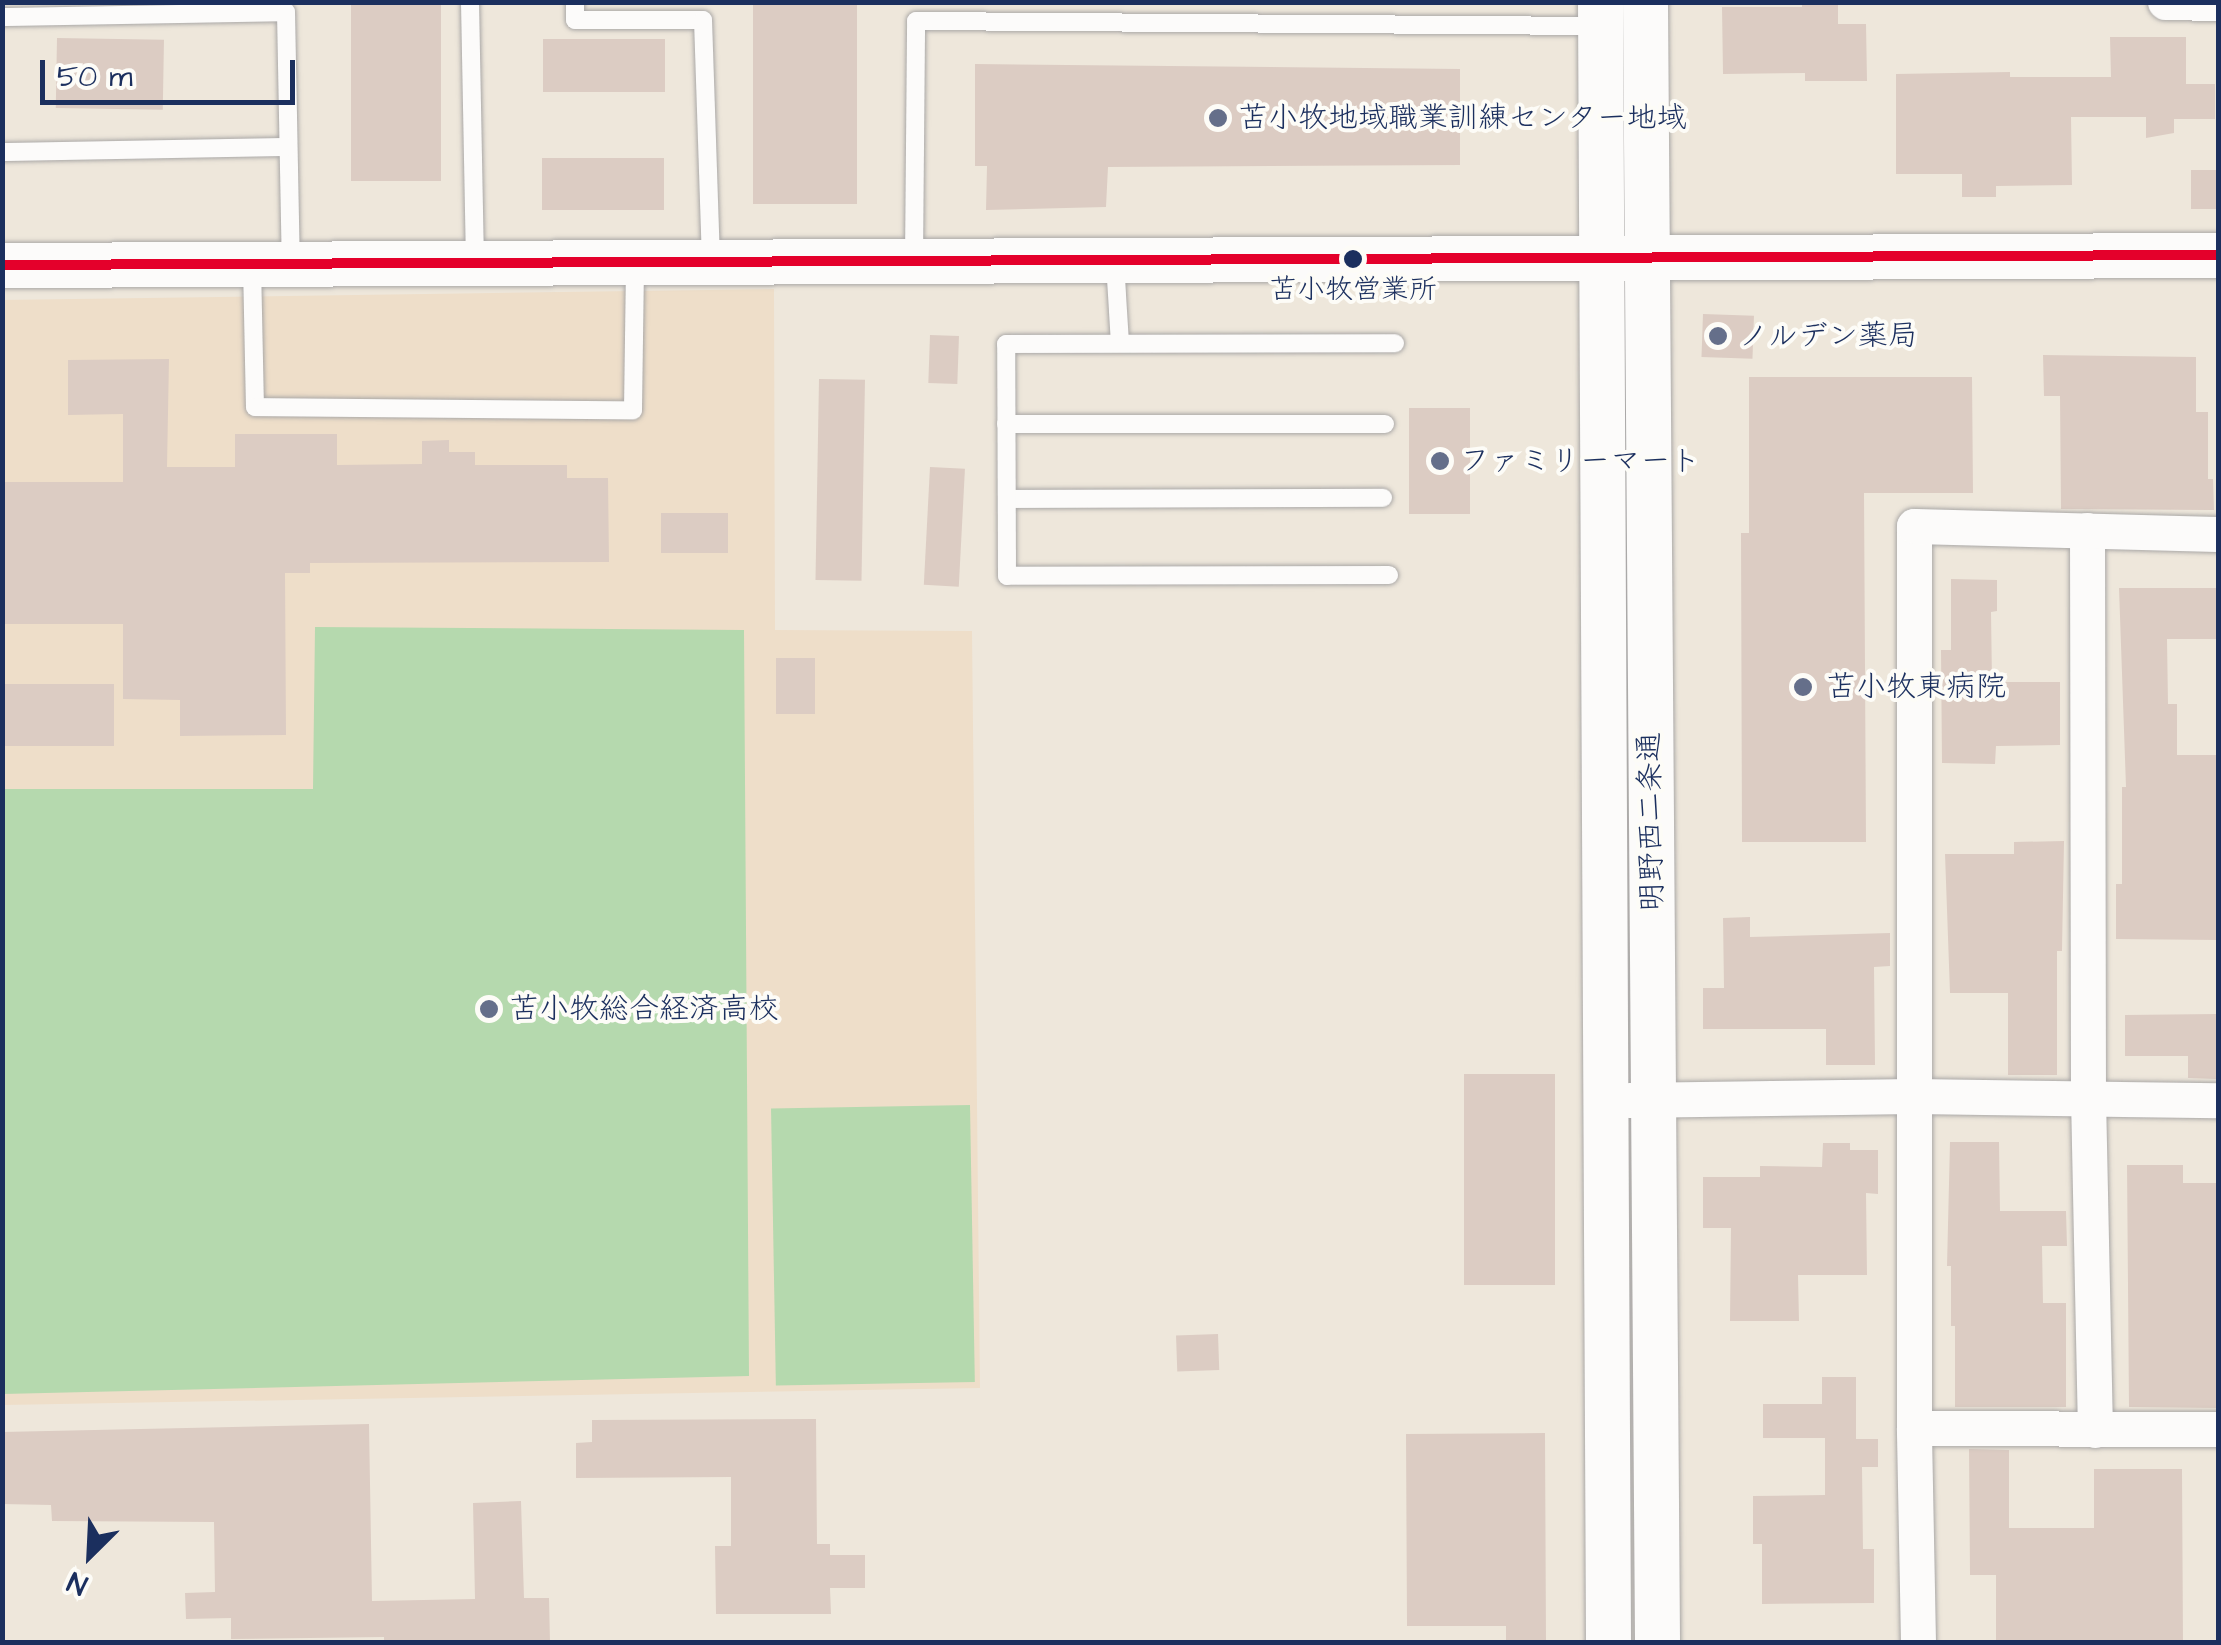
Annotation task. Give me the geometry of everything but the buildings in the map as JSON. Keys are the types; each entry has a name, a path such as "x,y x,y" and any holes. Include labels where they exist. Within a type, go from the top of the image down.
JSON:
{"street":[{"path":"2164,2 2218,3"},
{"name":"明野西二条通","path":"1608,1642 1603,1100 1623,259 1623,18"},
{"path":"2,265 2218,255"},
{"name":"明野西二条通","path":"1623,259 1654,1099 1658,1642"},
{"path":"1918,1642 1914,1428 1914,526 2218,534"},
{"path":"2087,530 2088,1096 2095,1430"},
{"path":"1603,1100 1914,1096 2218,1100"},
{"path":"1914,1428 2218,1429"}],"lane":[{"path":"470,2 475,264"},
{"path":"575,2 575,20 703,20 711,263"},
{"path":"2,16 286,12 288,146 255,407 633,410 635,263"},
{"path":"914,262 916,12 1623,18"},
{"path":"2,152 288,146"},
{"path":"1116,262 1120,343"},
{"path":"1389,575 1007,576 1006,344 1395,342"},
{"path":"1006,424 1386,424"},
{"path":"1006,499 1384,498"}],"shaded area":[{"name":"苫小牧総合経済高校","path":"774,289 775,630 972,631 980,1388 3,1405 2,300"}],"green space":[{"path":"315,627 744,630 749,1376 3,1394 3,789 313,789"},
{"path":"970,1105 975,1382 776,1385 771,1108"}],"transit line":[{"path":"2,265 2218,255"}],"place":[{"name":"苫小牧地域職業訓練センター地域","path":"1218,118"},
{"name":"苫小牧営業所","path":"1353,259"},
{"name":"ノルデン薬局","path":"1718,336"},
{"name":"ファミリーマート","path":"1440,461"},
{"name":"苫小牧東病院","path":"1803,687"},
{"name":"苫小牧総合経済高校","path":"489,1009"}]}
